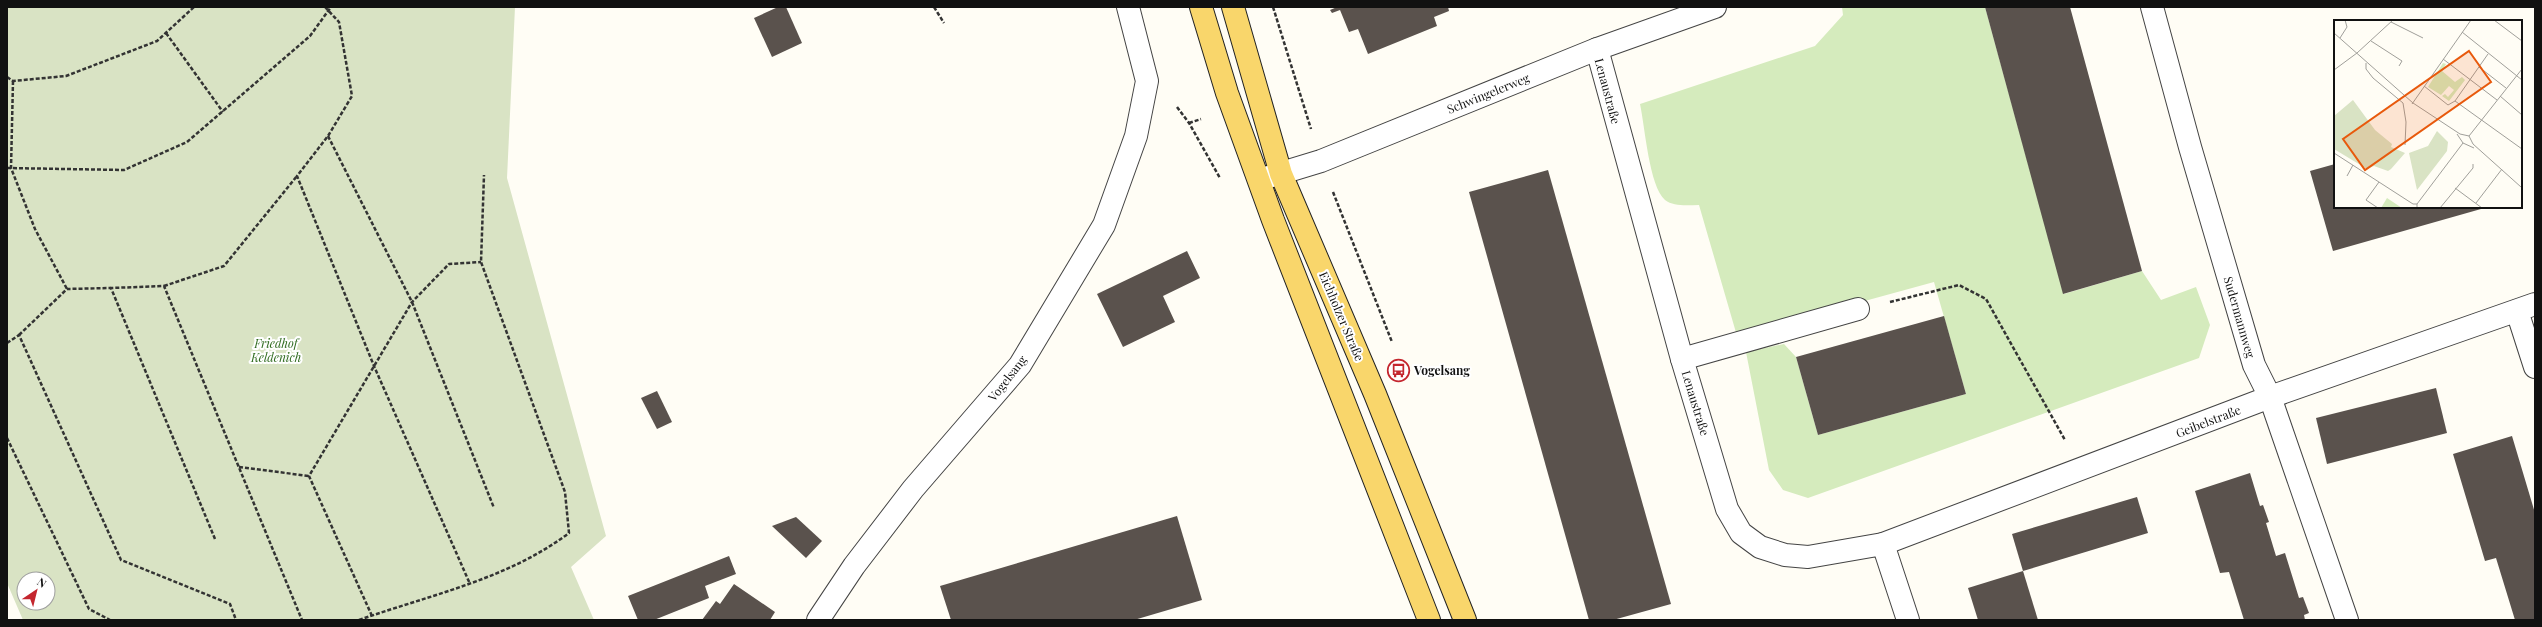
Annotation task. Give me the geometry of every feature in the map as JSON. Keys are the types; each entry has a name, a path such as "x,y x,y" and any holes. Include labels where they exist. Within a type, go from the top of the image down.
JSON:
{"main road":[{"path":"1201,7 1226,93 1260,180 1273,220 1429,620"},
{"name":"Eichholzer Straße","path":"1233,7 1281,174 1375,394 1465,620"}],"street":[{"name":"Vogelsang","path":"818,620 854,566 913,489 1020,365 1104,225 1136,136 1147,81 1128,7"},
{"name":"Schwingelerweg","path":"1260,180 1321,161 1597,49 1715,7"},
{"name":"Sudermannweg","path":"2152,7 2254,365 2270,397 2347,620"},
{"name":"Lenaustraße","path":"1597,49 1682,359 1727,509 1741,533 1760,547 1785,554 1808,557 1883,544"},
{"name":"Geibelstraße","path":"1883,544 2270,397 2526,308"},
{"path":"2526,308 2535,367"},
{"path":"1682,359 1858,309"},
{"path":"1883,544 1908,620"}],"path":[{"path":"7,77 13,81 66,76 157,41 194,7"},
{"path":"7,343 19,335 67,289 164,286 224,266 328,136 352,96 339,22 325,7"},
{"path":"7,168 124,170 187,142 310,36 331,7"},
{"path":"934,7 944,23"},
{"path":"1274,7 1321,161 1393,346"},
{"path":"166,32 222,112"},
{"path":"13,81 11,168 35,229 67,289"},
{"path":"1175,105 1189,123 1224,184"},
{"path":"1189,123 1206,117"},
{"path":"328,136 412,302 494,508"},
{"path":"359,620 470,584 548,549 569,533 565,492 481,262 484,175"},
{"path":"297,176 374,366 470,584"},
{"path":"309,476 412,302 449,264 481,262"},
{"path":"1858,309 1959,285 1986,299 2050,409 2080,470"},
{"path":"164,286 302,620"},
{"path":"111,288 215,539"},
{"path":"19,335 121,560 230,604 236,620"},
{"path":"7,438 89,609 110,620"},
{"path":"239,467 309,476"},
{"path":"309,476 372,616"}],"green space":[{"name":"Friedhof Keldenich","path":"7,7 515,7 507,178 606,536 571,567 594,620 23,620 19,611 56,611 56,571 16,571 16,604 7,583"},
{"path":"1842,7 1985,7 2064,294 2142,271 2161,300 2196,287 2210,325 2199,358 1808,498 1783,490 1769,470 1746,352 1784,344 1796,357 1818,435 1966,394 1934,282 1737,336 1699,205 1673,204 1665,200 1655,182 1648,155 1640,104 1815,46 1843,15"}],"building":[{"path":"778,7 786,7 802,43 772,57 754,18"},
{"path":"1337,7 1448,7 1449,11 1434,17 1437,26 1368,54 1358,29 1349,32 1340,10 1332,13 1330,10"},
{"path":"1985,7 2070,7 2142,271 2063,294"},
{"path":"2334,164 2334,208 2481,209 2333,251 2310,171"},
{"path":"1548,170 1671,604 1613,620 1589,620 1469,192"},
{"path":"1187,251 1200,278 1163,296 1175,322 1123,347 1097,294"},
{"path":"1944,316 1966,394 1818,435 1796,357"},
{"path":"2436,388 2447,433 2327,464 2316,418"},
{"path":"657,391 672,422 657,429 641,398"},
{"path":"2512,436 2535,513 2535,620 2515,620 2496,558 2485,561 2453,454"},
{"path":"2250,473 2260,506 2263,505 2269,522 2266,523 2276,556 2285,553 2299,598 2303,597 2309,613 2304,615 2305,620 2244,620 2229,572 2220,573 2195,491"},
{"path":"2137,497 2148,533 2023,571 2012,534"},
{"path":"1177,516 1202,600 1134,620 951,620 940,586"},
{"path":"796,517 822,541 806,558 772,526"},
{"path":"729,556 736,574 705,586 709,598 654,620 638,620 628,596"},
{"path":"2023,571 2038,620 1978,620 1968,588"},
{"path":"734,584 775,612 770,620 702,620 716,601 720,604"}],"place":[{"name":"Vogelsang","path":"1399,370"}]}
